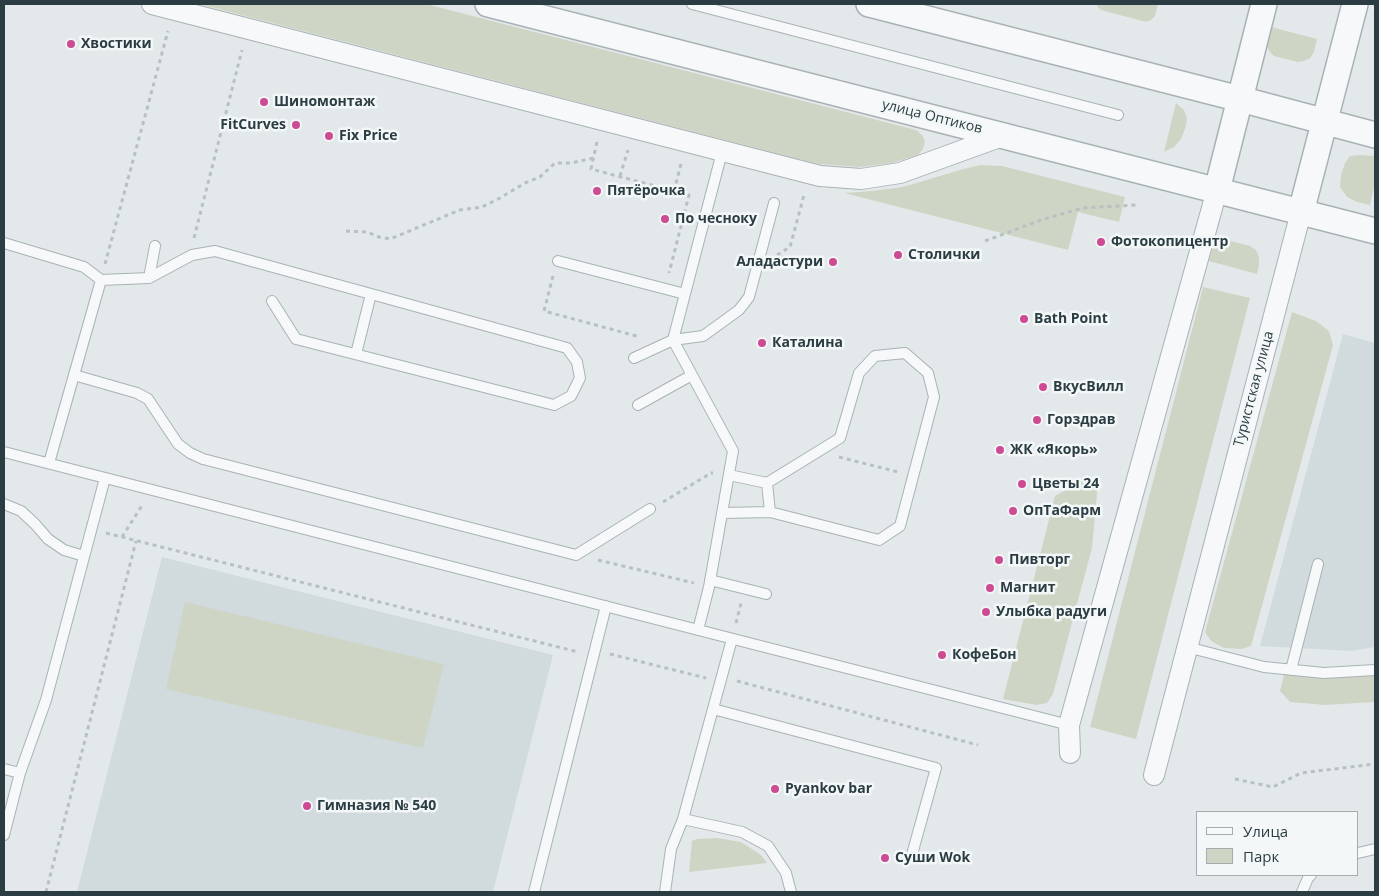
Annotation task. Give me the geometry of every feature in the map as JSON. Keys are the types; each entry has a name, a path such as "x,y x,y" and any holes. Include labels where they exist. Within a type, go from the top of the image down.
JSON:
{"street":[{"path":"152,4 820,176 861,179 900,173 1005,135"},
{"name":"улица Оптиков","path":"488,4 1375,230"},
{"path":"869,4 1375,135"},
{"path":"1070,753 1069,725 1217,190 1264,4"},
{"name":"Туристская улица","path":"1154,775 1355,4"}],"lane":[{"path":"692,4 1118,115"},
{"path":"669,342 685,294 722,152"},
{"path":"634,358 669,342 703,336 739,310 749,297 774,203"},
{"path":"4,243 84,267 101,280 149,278 192,255 215,252 567,348 577,362 580,378 571,396 554,405 296,339 272,301"},
{"path":"149,278 155,246"},
{"path":"558,261 685,294"},
{"path":"50,464 101,280"},
{"path":"356,354 371,294"},
{"path":"669,342 692,375 733,451 710,584 698,630"},
{"path":"722,512 770,512 879,540 900,526 934,397 928,373 905,353 875,356 859,373 840,438 767,483 729,475"},
{"path":"74,375 137,393 148,399 178,444 190,453 203,459 576,555 650,509"},
{"path":"638,405 692,375"},
{"path":"4,452 1069,725"},
{"path":"4,836 20,773 46,700 105,478"},
{"path":"767,483 770,512"},
{"path":"4,504 21,511 48,538 64,550 84,556"},
{"path":"1291,670 1318,564"},
{"path":"710,584 766,594"},
{"path":"534,892 606,606"},
{"path":"665,892 671,849 683,819 732,638"},
{"path":"1187,647 1264,667 1324,673 1375,670"},
{"path":"713,709 936,768 911,858"},
{"path":"4,769 20,773"},
{"path":"683,819 742,832 768,846 786,873 791,892"},
{"path":"1359,853 1375,849"},
{"path":"1302,892 1310,876"}],"path":[{"path":"101,280 168,31"},
{"path":"192,255 193,243 242,50"},
{"path":"597,142 591,168 689,194 665,288"},
{"path":"620,176 628,150"},
{"path":"346,231 367,232 390,239 460,210 482,207 525,183 540,177 555,163 572,163 594,158"},
{"path":"674,191 681,164"},
{"path":"756,269 790,247 804,195"},
{"path":"985,240 1082,208 1137,205"},
{"path":"558,261 544,311 669,342"},
{"path":"818,451 914,476"},
{"path":"650,509 699,480"},
{"path":"122,537 152,490"},
{"path":"91,529 593,656 606,652 707,678 732,680 978,745"},
{"path":"46,892 136,541"},
{"path":"576,555 710,584"},
{"path":"732,638 744,589"},
{"path":"1235,779 1273,787 1301,773 1375,764"}],"shaded area":[{"path":"1343,334 1375,343 1375,647 1351,651 1260,646"},
{"name":"Гимназия № 540","path":"162,557 553,655 493,892 77,892"}],"green space":[{"path":"199,4 426,4 916,130 925,141 923,149 918,155 892,163 860,167 818,164"},
{"path":"1097,4 1158,4 1155,16 1146,22 1101,10"},
{"path":"1271,27 1317,39 1314,52 1310,58 1298,62 1274,56 1267,47"},
{"path":"1176,103 1184,110 1187,118 1186,126 1181,139 1174,147 1164,152"},
{"path":"1350,156 1375,156 1375,183 1370,205 1347,197 1340,187 1345,163"},
{"path":"980,165 1002,166 1125,197 1119,222 1078,212 1068,250 844,193 903,187"},
{"path":"1227,240 1250,246 1256,250 1259,257 1257,274 1209,261 1215,245"},
{"path":"1203,287 1250,298 1136,739 1090,727"},
{"path":"1292,312 1316,321 1329,331 1333,345 1251,646 1242,649 1224,648 1211,641 1205,632"},
{"path":"1082,481 1098,482 1092,548 1053,694 1047,703 1036,705 1003,699 1055,496"},
{"path":"185,602 444,664 423,748 166,689"},
{"path":"1286,673 1375,673 1375,702 1325,705 1290,702 1280,691"},
{"path":"717,838 741,842 761,855 767,863 689,872 692,841"}],"place":[{"name":"Хвостики","path":"71,44"},
{"name":"Шиномонтаж","path":"264,102"},
{"name":"FitCurves","path":"296,125"},
{"name":"Fix Price","path":"329,136"},
{"name":"Пятёрочка","path":"597,191"},
{"name":"По чесноку","path":"665,219"},
{"name":"Фотокопицентр","path":"1101,242"},
{"name":"Столички","path":"898,255"},
{"name":"Аладастури","path":"833,262"},
{"name":"Bath Point","path":"1024,319"},
{"name":"Каталина","path":"762,343"},
{"name":"ВкусВилл","path":"1043,387"},
{"name":"Горздрав","path":"1037,420"},
{"name":"ЖК «Якорь»","path":"1000,450"},
{"name":"Цветы 24","path":"1022,484"},
{"name":"ОпТаФарм","path":"1013,511"},
{"name":"Пивторг","path":"999,560"},
{"name":"Магнит","path":"990,588"},
{"name":"Улыбка радуги","path":"986,612"},
{"name":"КофеБон","path":"942,655"},
{"name":"Pyankov bar","path":"775,789"},
{"name":"Гимназия № 540","path":"307,806"},
{"name":"Суши Wok","path":"885,858"}]}
